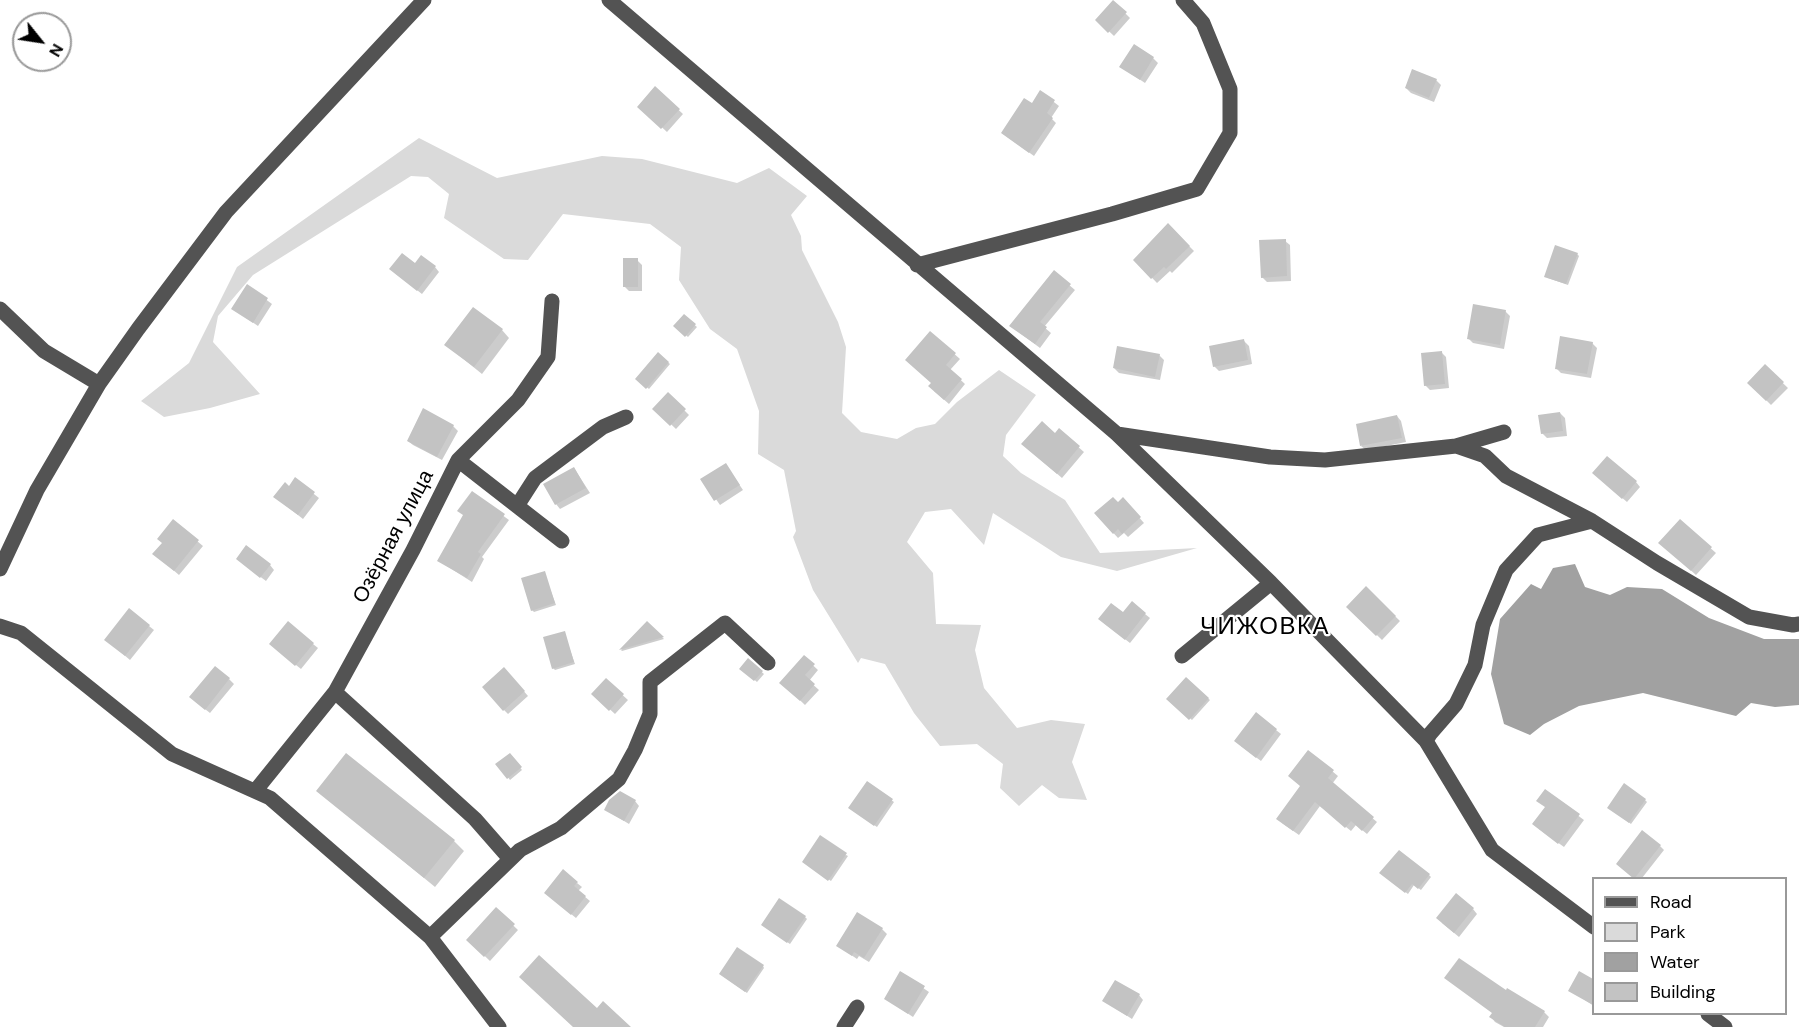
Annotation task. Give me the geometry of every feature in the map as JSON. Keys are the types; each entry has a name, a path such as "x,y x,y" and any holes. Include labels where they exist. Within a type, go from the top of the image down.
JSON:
{"street":[{"path":"0,569 37,490 99,384 138,329 226,212 424,0"},
{"path":"609,0 1117,434 1270,583 1426,741 1492,850 1592,926"},
{"path":"917,265 1113,214 1197,189 1230,133 1230,89 1203,23 1183,0"},
{"name":"Озёрная улица","path":"256,790 335,692 413,550 458,460 518,400 548,357 552,301"},
{"path":"0,309 44,351 99,384"},
{"path":"517,506 535,478 603,427 626,417"},
{"path":"1117,434 1270,457 1325,460 1456,446 1504,432"},
{"path":"1456,446 1485,456 1506,476 1592,520 1657,563 1749,617 1793,625 1799,624"},
{"path":"458,460 562,541"},
{"path":"1426,741 1456,704 1475,665 1483,625 1506,570 1538,535 1592,520"},
{"path":"1182,656 1270,583"},
{"path":"430,937 520,850 561,828 619,779 635,750 650,714 650,682 725,623 768,663"},
{"path":"0,626 21,633 172,754 270,798 430,937 499,1027"},
{"path":"335,692 475,819 510,859"},
{"path":"844,1027 857,1007"},
{"path":"1709,1015 1725,1027"}],"green space":[{"path":"419,138 497,178 602,156 642,159 737,183 769,168 807,196 791,215 801,236 802,250 838,322 846,347 842,413 861,432 897,439 916,428 935,424 957,402 999,370 1036,395 1006,435 1003,456 1021,473 1065,500 1100,553 1197,548 1117,571 1061,557 993,513 984,545 951,509 925,512 907,542 933,573 936,624 981,625 975,650 984,688 1017,728 1051,720 1085,724 1072,762 1087,800 1059,798 1042,785 1019,806 1000,788 1003,764 977,744 940,746 914,713 885,664 861,658 858,663 813,590 793,537 796,531 784,470 758,454 759,411 737,349 710,329 679,280 681,247 650,224 563,214 528,260 504,259 444,218 449,194 428,177 411,176 253,275 218,316 213,342 260,394 210,408 164,417 141,401 189,363 237,267"}],"water":[{"path":"1575,564 1585,587 1610,595 1627,587 1662,589 1709,618 1764,639 1799,639 1799,705 1775,707 1751,703 1736,716 1643,693 1579,706 1544,724 1530,735 1504,724 1491,674 1500,619 1531,584 1541,589 1553,568"}],"building":[{"path":"1113,0 1127,12 1108,33 1095,20"},
{"path":"1134,44 1154,57 1140,80 1119,67"},
{"path":"1412,69 1437,79 1429,98 1405,88"},
{"path":"655,86 680,109 661,129 637,107"},
{"path":"1040,90 1055,100 1047,113 1053,118 1029,153 1001,133 1024,98 1032,103"},
{"path":"1168,223 1190,246 1166,269 1164,267 1151,279 1133,260"},
{"path":"1286,239 1287,276 1261,278 1259,240"},
{"path":"1555,245 1578,253 1566,284 1544,277"},
{"path":"402,253 415,263 421,255 436,266 417,291 389,269"},
{"path":"623,258 638,258 638,287 623,287"},
{"path":"1054,270 1071,284 1040,322 1047,327 1035,344 1009,326"},
{"path":"247,284 268,298 253,323 231,309"},
{"path":"1473,304 1506,310 1500,345 1467,339"},
{"path":"473,307 503,329 474,367 444,345"},
{"path":"684,314 696,324 685,337 673,326"},
{"path":"930,331 956,353 946,365 962,379 944,400 928,386 931,383 905,360"},
{"path":"1560,336 1593,342 1587,374 1555,369"},
{"path":"1244,339 1248,360 1213,367 1209,346"},
{"path":"1117,346 1160,354 1155,377 1113,368"},
{"path":"1442,351 1445,384 1424,386 1421,353"},
{"path":"658,352 669,362 646,389 635,379"},
{"path":"1765,364 1784,382 1766,401 1747,383"},
{"path":"668,392 686,409 670,426 652,409"},
{"path":"423,408 454,425 437,457 407,441"},
{"path":"1560,412 1563,431 1541,434 1538,415"},
{"path":"1397,415 1402,438 1360,446 1356,424"},
{"path":"1042,421 1055,433 1059,428 1080,446 1057,474 1021,444"},
{"path":"1607,456 1637,481 1622,499 1592,473"},
{"path":"726,463 740,485 714,501 700,479"},
{"path":"574,467 586,488 555,505 543,484"},
{"path":"295,477 315,492 298,515 273,497 285,482 289,486"},
{"path":"472,491 505,514 478,552 481,554 467,578 437,561 463,515 457,511"},
{"path":"1113,497 1118,502 1123,497 1141,517 1122,534 1118,529 1113,534 1094,513"},
{"path":"173,519 199,540 174,571 152,554 162,543 157,539"},
{"path":"1680,519 1712,547 1691,571 1658,543"},
{"path":"246,545 271,564 260,578 236,559"},
{"path":"545,571 555,603 531,611 521,578"},
{"path":"1366,586 1396,616 1376,636 1346,607"},
{"path":"1132,601 1146,613 1125,640 1098,619 1111,603 1123,612"},
{"path":"129,608 150,625 125,656 104,640"},
{"path":"288,621 314,643 295,666 269,644"},
{"path":"647,621 664,637 619,650"},
{"path":"565,631 574,662 552,669 543,637"},
{"path":"804,655 815,664 805,675 815,684 800,701 779,683"},
{"path":"748,658 763,671 754,681 739,669"},
{"path":"215,666 230,678 205,710 189,697"},
{"path":"504,667 525,691 503,711 482,687"},
{"path":"1186,677 1209,698 1189,720 1166,699"},
{"path":"606,678 624,694 609,711 591,694"},
{"path":"1256,712 1277,729 1256,758 1234,741"},
{"path":"1308,750 1334,770 1328,778 1374,817 1362,831 1351,821 1345,828 1315,802 1293,831 1276,819 1300,786 1288,776"},
{"path":"346,753 455,840 424,878 316,791"},
{"path":"510,753 522,767 507,779 495,764"},
{"path":"867,781 893,799 874,826 848,808"},
{"path":"1624,783 1646,799 1629,823 1607,808"},
{"path":"1545,789 1580,814 1558,844 1532,824 1545,807 1536,801"},
{"path":"620,791 636,800 624,821 604,810 609,800"},
{"path":"1642,830 1661,845 1636,877 1632,877 1616,864"},
{"path":"820,835 847,853 828,881 802,862"},
{"path":"1399,850 1430,874 1418,889 1412,884 1405,893 1379,873"},
{"path":"563,869 578,882 574,886 586,896 571,915 544,893"},
{"path":"1456,893 1474,908 1454,933 1436,918"},
{"path":"779,898 806,916 787,943 761,925"},
{"path":"496,907 515,924 484,957 466,940"},
{"path":"857,912 883,928 864,958 854,952 852,956 836,946"},
{"path":"737,947 764,965 745,992 719,974"},
{"path":"539,955 597,1008 603,1001 631,1027 573,1027 519,977"},
{"path":"1459,958 1506,990 1507,988 1545,1011 1535,1027 1505,1027 1489,1017 1492,1013 1444,978"},
{"path":"900,971 925,986 908,1014 884,999"},
{"path":"1579,971 1592,978 1592,1004 1568,991"},
{"path":"1115,980 1140,994 1127,1016 1102,1001"}],"district":[{"name":"ЧИЖОВКА","path":"1265,628"}]}
